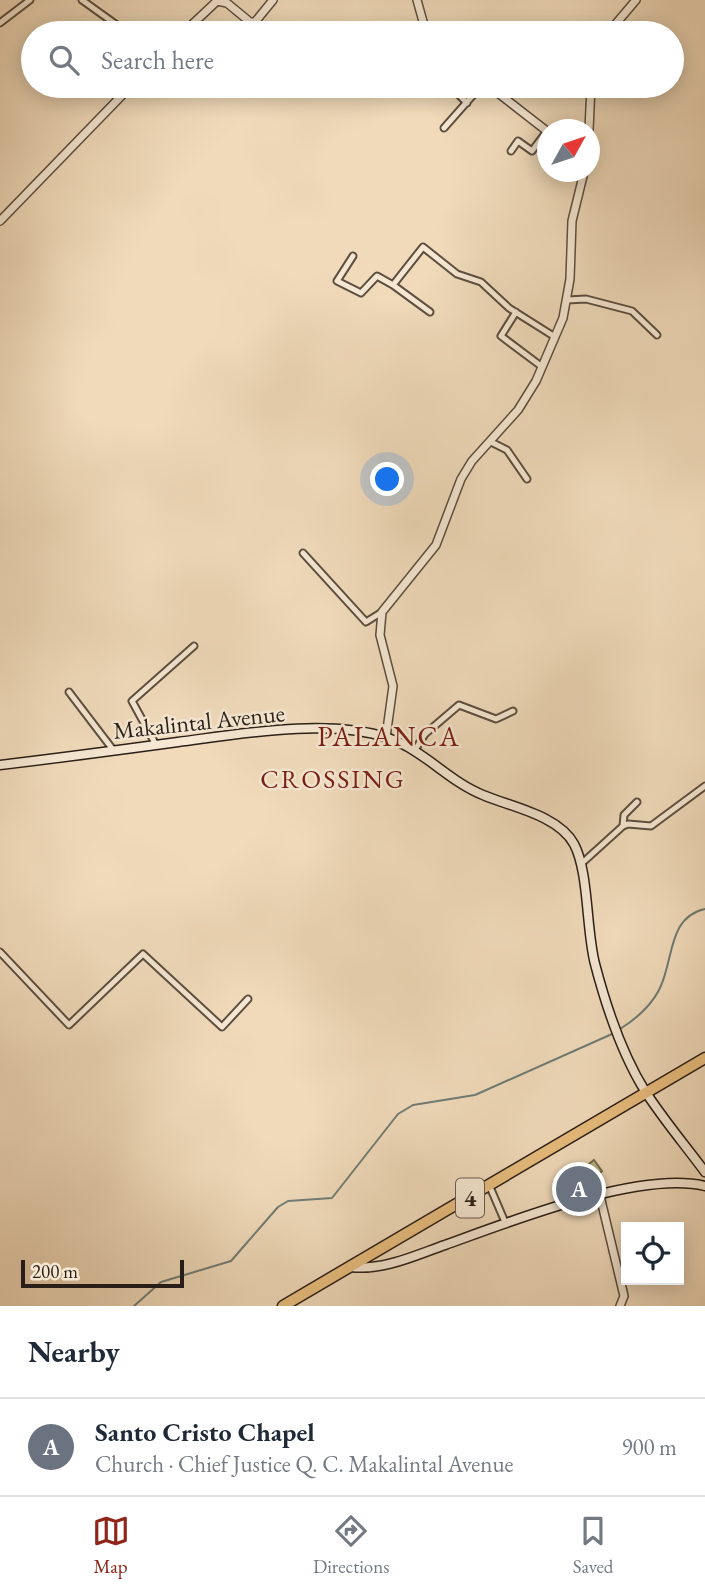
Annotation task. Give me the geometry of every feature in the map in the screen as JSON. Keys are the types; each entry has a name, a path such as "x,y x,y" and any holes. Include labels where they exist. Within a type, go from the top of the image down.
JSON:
{"highway":[{"name":"4","path":"283,1306 705,1058"}],"main road":[{"name":"Makalintal Avenue","path":"0,765 297,730 353,732 386,737 415,750 480,794 534,814 565,833 574,844 581,863 590,942 615,1022 646,1092 705,1172"},
{"path":"351,1266 373,1267 401,1260 505,1222 600,1196 673,1181 705,1186"}],"street":[{"path":"0,23 30,0"},
{"path":"82,0 111,21"},
{"path":"256,21 273,0"},
{"path":"416,0 423,21"},
{"path":"618,21 636,0"},
{"path":"196,21 217,1 227,3 249,21"},
{"path":"0,220 119,98"},
{"path":"462,98 467,103"},
{"path":"444,128 471,98"},
{"path":"504,98 537,123"},
{"path":"589,119 590,98"},
{"path":"511,150 517,141 531,151 537,146"},
{"path":"303,553 366,622 382,612 436,545 461,479 472,461 518,410 555,337 566,300 572,221 582,182"},
{"path":"393,285 423,247 457,274 481,282 516,312 555,337"},
{"path":"353,256 338,283 361,293 377,276 429,312"},
{"path":"566,300 586,299 632,311 657,335"},
{"path":"516,312 501,337 541,366"},
{"path":"491,442 506,450 527,479"},
{"path":"382,612 380,635 393,686 386,737"},
{"path":"156,745 132,701 194,646"},
{"path":"69,692 114,751"},
{"path":"415,750 425,734 459,705 496,719 513,711"},
{"path":"581,863 623,826 651,826 702,788 705,796"},
{"path":"623,826 624,815 637,802"},
{"path":"0,952 69,1025 143,954 222,1027 248,999"},
{"path":"490,1186 505,1222"},
{"path":"600,1196 624,1296 620,1306"}],"shaded area":[{"path":"594,1160 602,1171 584,1186 575,1175"}],"waterway":[{"path":"620,1029 642,1012 659,990 673,942 684,921 705,909"},
{"path":"134,1306 161,1282 231,1261 278,1207 288,1201 332,1198 398,1114 413,1105 475,1095 612,1034"}],"place":[{"name":"Santo Cristo Chapel","path":"579,1189"}],"district":[{"name":"PALANCA","path":"389,736"},
{"name":"CROSSING","path":"333,779"}]}
